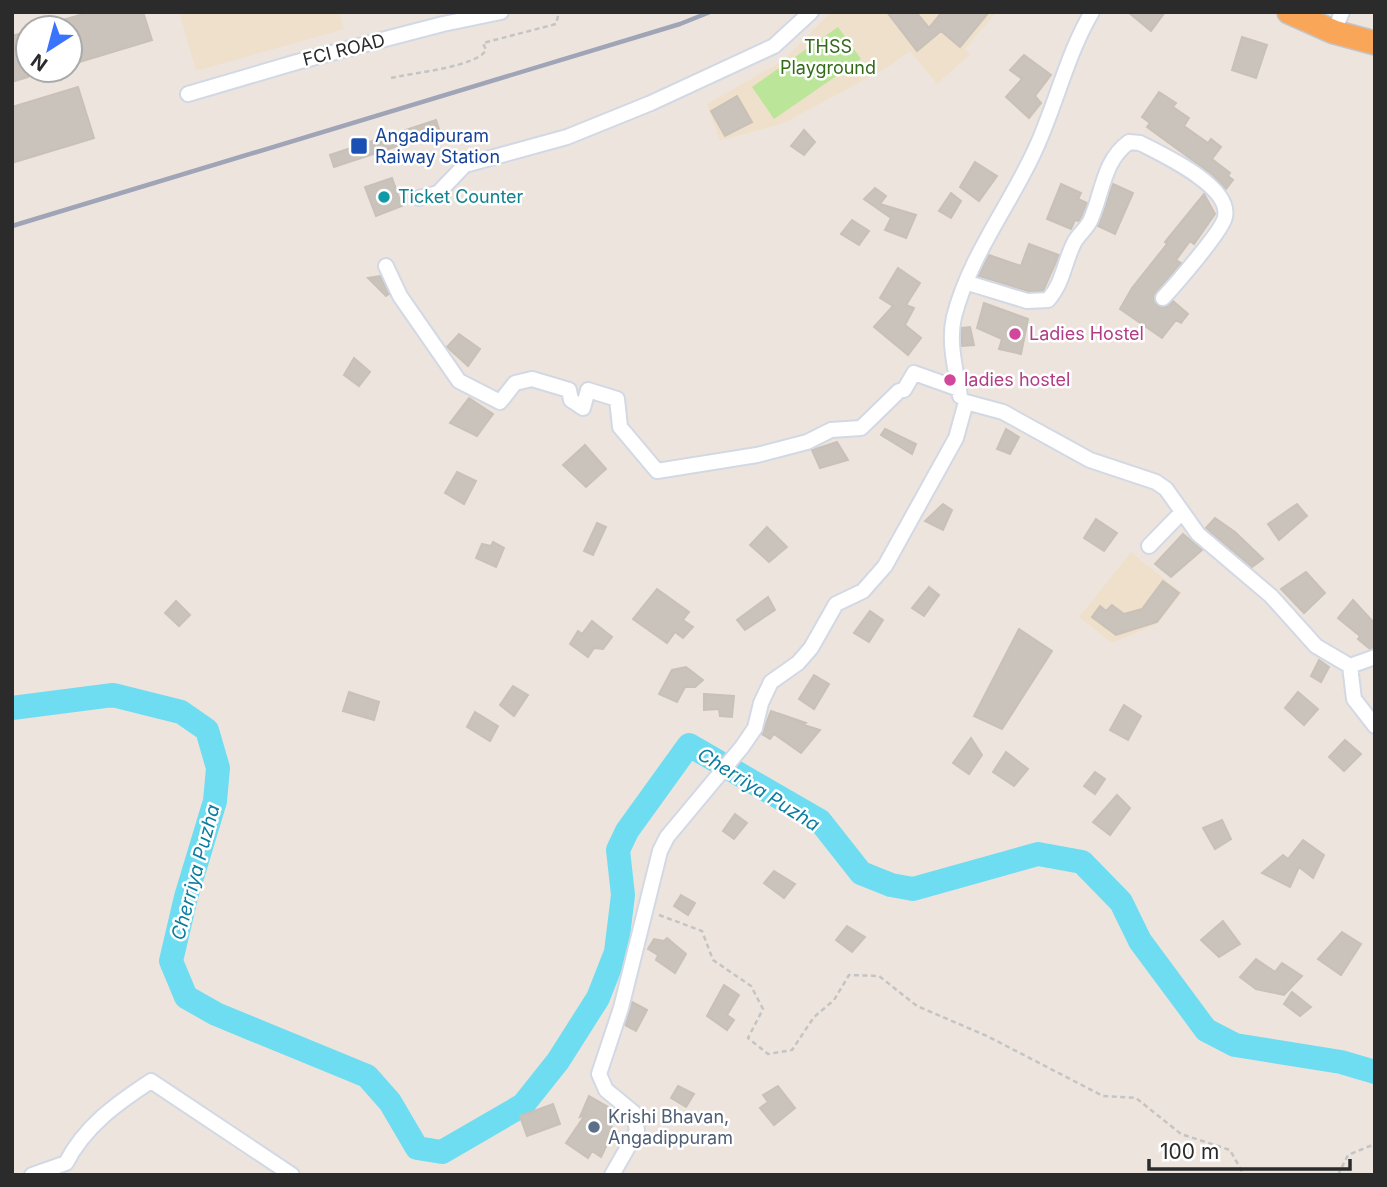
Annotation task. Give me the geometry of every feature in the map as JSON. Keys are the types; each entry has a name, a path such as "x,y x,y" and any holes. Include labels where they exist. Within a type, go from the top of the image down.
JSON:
{"highway":[{"path":"1289,12 1338,22 1375,43"}],"street":[{"name":"FCI ROAD","path":"188,94 297,62 443,24 501,12"},
{"path":"419,198 438,193 464,164 567,137 651,103 774,46 811,12"},
{"path":"612,1175 636,1131 635,1113 606,1090 599,1074 621,1008 645,910 667,837 755,728 761,703 771,682 798,663 811,648 836,604 863,591 885,566 956,438 962,396 952,336 954,318 985,242 1036,148 1081,31 1092,12"},
{"path":"968,283 1027,301 1040,303 1048,300 1063,280 1076,240 1090,222 1114,156 1129,142 1140,143 1202,178 1216,193 1225,212 1226,218 1163,298"},
{"path":"386,266 400,296 459,381 500,402 514,383 532,379 569,390 570,400 583,408 588,390 617,399 620,427 657,471 757,455 807,442 831,430 860,428 899,391 904,390 914,373 1003,412 1090,460 1156,482 1166,489 1198,534 1271,596 1316,646 1350,666"},
{"path":"1149,545 1182,512"},
{"path":"1350,666 1375,657"},
{"path":"1350,666 1354,699 1375,726"},
{"path":"32,1175 66,1163 79,1139 115,1105 150,1081 292,1175"}],"path":[{"path":"391,78 468,63 483,56 486,51 483,43 556,24 559,12"},
{"path":"645,910 702,932 713,960 751,986 763,1009 748,1038 768,1054 792,1050 814,1017 834,1000 849,975 879,976 917,1006 987,1036 1103,1096 1136,1098 1181,1134 1230,1150 1244,1175"},
{"path":"1338,1175 1348,1155 1375,1144"}],"shaded area":[{"path":"179,12 339,12 344,29 196,71"},
{"path":"831,12 997,12 965,49 970,55 937,84 910,51 888,67 784,123 720,141 707,104 784,60"},
{"path":"1131,552 1182,593 1157,624 1112,643 1079,617"}],"green space":[{"name":"THSS Playground","path":"838,27 861,59 774,119 752,87"}],"building":[{"path":"143,12 152,40 84,61 83,14"},
{"path":"887,12 916,12 929,28 942,12 989,12 960,47 941,31 917,51"},
{"path":"1128,12 1165,12 1151,31"},
{"path":"14,35 12,82 12,36"},
{"path":"1242,37 1267,45 1256,78 1232,70"},
{"path":"1024,55 1051,75 1035,96 1041,103 1029,118 1006,97 1022,79 1010,70"},
{"path":"78,87 94,138 12,163 12,107"},
{"path":"1159,92 1176,103 1173,107 1189,118 1184,126 1208,143 1211,139 1221,147 1212,159 1230,173 1228,176 1233,180 1226,189 1213,175 1147,127 1150,123 1142,117"},
{"path":"737,96 752,122 725,136 711,111"},
{"path":"436,120 440,132 334,167 330,155"},
{"path":"804,130 815,142 804,155 791,146"},
{"path":"975,162 997,176 979,201 960,187"},
{"name":"Ticket Counter","path":"392,178 402,206 376,216 365,187"},
{"path":"1061,184 1081,193 1078,199 1087,203 1079,221 1075,220 1071,229 1047,219"},
{"path":"1113,184 1133,193 1115,234 1098,226"},
{"path":"875,188 886,196 880,204 916,215 906,238 885,230 891,218 864,199"},
{"path":"951,193 961,201 951,218 939,211"},
{"path":"1204,194 1215,214 1194,244 1190,241 1176,260 1181,263 1154,295 1157,306 1165,307 1173,301 1188,314 1181,323 1176,320 1162,338 1120,309 1132,288 1167,244 1165,242"},
{"path":"852,220 869,231 859,245 841,234"},
{"path":"1029,244 1059,255 1043,291 1028,291 979,276 989,255 1021,266"},
{"path":"898,268 920,283 906,305 914,308 905,325 921,338 908,355 874,327 893,306 880,298"},
{"path":"380,276 389,294 386,296 368,278"},
{"path":"984,303 1028,319 1021,354 999,349 1002,339 977,328"},
{"path":"970,327 974,345 962,346 962,328"},
{"path":"459,334 480,349 468,366 447,347"},
{"path":"354,358 370,372 359,386 344,375"},
{"path":"469,398 493,414 477,436 450,423"},
{"path":"885,429 916,444 912,454 881,435"},
{"path":"1006,429 1019,437 1010,454 997,449"},
{"path":"837,442 848,460 820,468 812,450"},
{"path":"585,445 606,469 586,487 563,465"},
{"path":"457,472 476,481 464,504 445,493"},
{"path":"943,504 952,510 943,530 925,521"},
{"path":"1297,504 1307,516 1279,540 1268,524"},
{"path":"1215,518 1235,532 1263,559 1252,567 1206,528"},
{"path":"1096,519 1117,533 1104,551 1084,538"},
{"path":"597,523 606,527 593,555 584,551"},
{"path":"767,527 787,547 769,562 750,545"},
{"path":"1183,534 1202,550 1171,577 1155,564"},
{"path":"493,542 504,548 496,567 476,558 482,544 491,546"},
{"path":"1306,572 1325,593 1304,613 1281,589"},
{"path":"1163,581 1179,593 1157,622 1116,635 1092,617 1100,606 1106,611 1112,605 1124,614 1142,609"},
{"path":"929,587 939,595 924,616 912,608"},
{"path":"657,589 689,612 683,620 693,627 683,638 675,632 667,643 633,619"},
{"path":"768,597 775,610 745,630 737,620"},
{"path":"1353,600 1375,624 1375,648 1370,649 1358,639 1360,636 1338,618"},
{"path":"176,601 190,615 179,626 165,613"},
{"path":"870,611 883,620 869,642 854,633"},
{"path":"592,621 612,637 603,649 594,648 588,657 570,644 578,631 582,634"},
{"path":"1019,629 1052,651 1002,729 974,716"},
{"path":"1319,660 1329,667 1321,682 1311,676"},
{"path":"686,667 703,680 695,687 685,687 677,702 659,694 672,670"},
{"path":"814,675 829,684 814,709 799,699"},
{"path":"513,686 528,695 514,716 500,705"},
{"path":"349,692 379,702 374,720 343,711"},
{"path":"1298,692 1318,709 1304,725 1285,708"},
{"path":"704,694 734,696 732,717 720,716 719,709 704,710"},
{"path":"1124,705 1141,716 1128,740 1110,730"},
{"path":"771,711 820,730 801,753 774,734 770,739 762,734"},
{"path":"475,712 498,726 490,741 467,727"},
{"path":"971,738 982,755 969,774 953,763"},
{"path":"1345,740 1361,754 1344,771 1329,757"},
{"path":"1006,752 1028,769 1014,786 993,772"},
{"path":"1095,772 1105,779 1095,794 1084,786"},
{"path":"1117,795 1130,808 1110,835 1093,822"},
{"path":"735,814 747,823 734,839 723,831"},
{"path":"1222,820 1231,839 1215,849 1203,828"},
{"path":"1303,840 1324,855 1313,878 1299,867 1290,887 1262,873 1283,855 1288,859"},
{"path":"774,871 795,884 784,898 764,883"},
{"path":"681,895 695,903 688,915 674,906"},
{"path":"1223,921 1240,944 1219,957 1201,940"},
{"path":"847,926 865,937 852,952 836,940"},
{"path":"1342,932 1361,944 1341,975 1318,959"},
{"path":"667,938 686,954 675,973 656,960 658,955 648,949 654,939 664,941"},
{"path":"1256,959 1275,972 1282,963 1302,976 1284,995 1256,989 1240,977"},
{"path":"724,985 739,995 727,1015 734,1020 727,1030 707,1016"},
{"path":"1292,992 1311,1007 1300,1016 1284,1004"},
{"path":"632,1002 647,1010 636,1031 625,1025"},
{"path":"678,1086 694,1094 686,1107 671,1098"},
{"path":"778,1086 795,1108 774,1125 760,1108 768,1102 763,1095"},
{"path":"589,1096 617,1112 611,1128 614,1130 601,1157 592,1151 588,1158 566,1143 585,1115 580,1117"},
{"path":"553,1104 560,1124 527,1136 520,1116"}],"waterway":[{"name":"Cherriya Puzha","path":"12,708 113,695 181,712 207,730 218,768 215,801 186,897 171,961 186,997 216,1014 367,1076 390,1102 417,1148 442,1152 523,1105 558,1061 598,998 616,952 623,895 618,850 627,831 689,745 820,821 861,873 891,885 913,889 1038,854 1082,862 1121,902 1140,941 1206,1030 1235,1045 1341,1062 1375,1072"}],"railway":[{"path":"12,226 680,24 710,12"}],"place":[{"name":"Angadipuram Raiway Station","path":"359,146"},
{"name":"Ticket Counter","path":"384,197"},
{"name":"Ladies Hostel","path":"1015,334"},
{"name":"ladies hostel","path":"950,380"},
{"name":"Krishi Bhavan, Angadippuram","path":"594,1127"}]}
